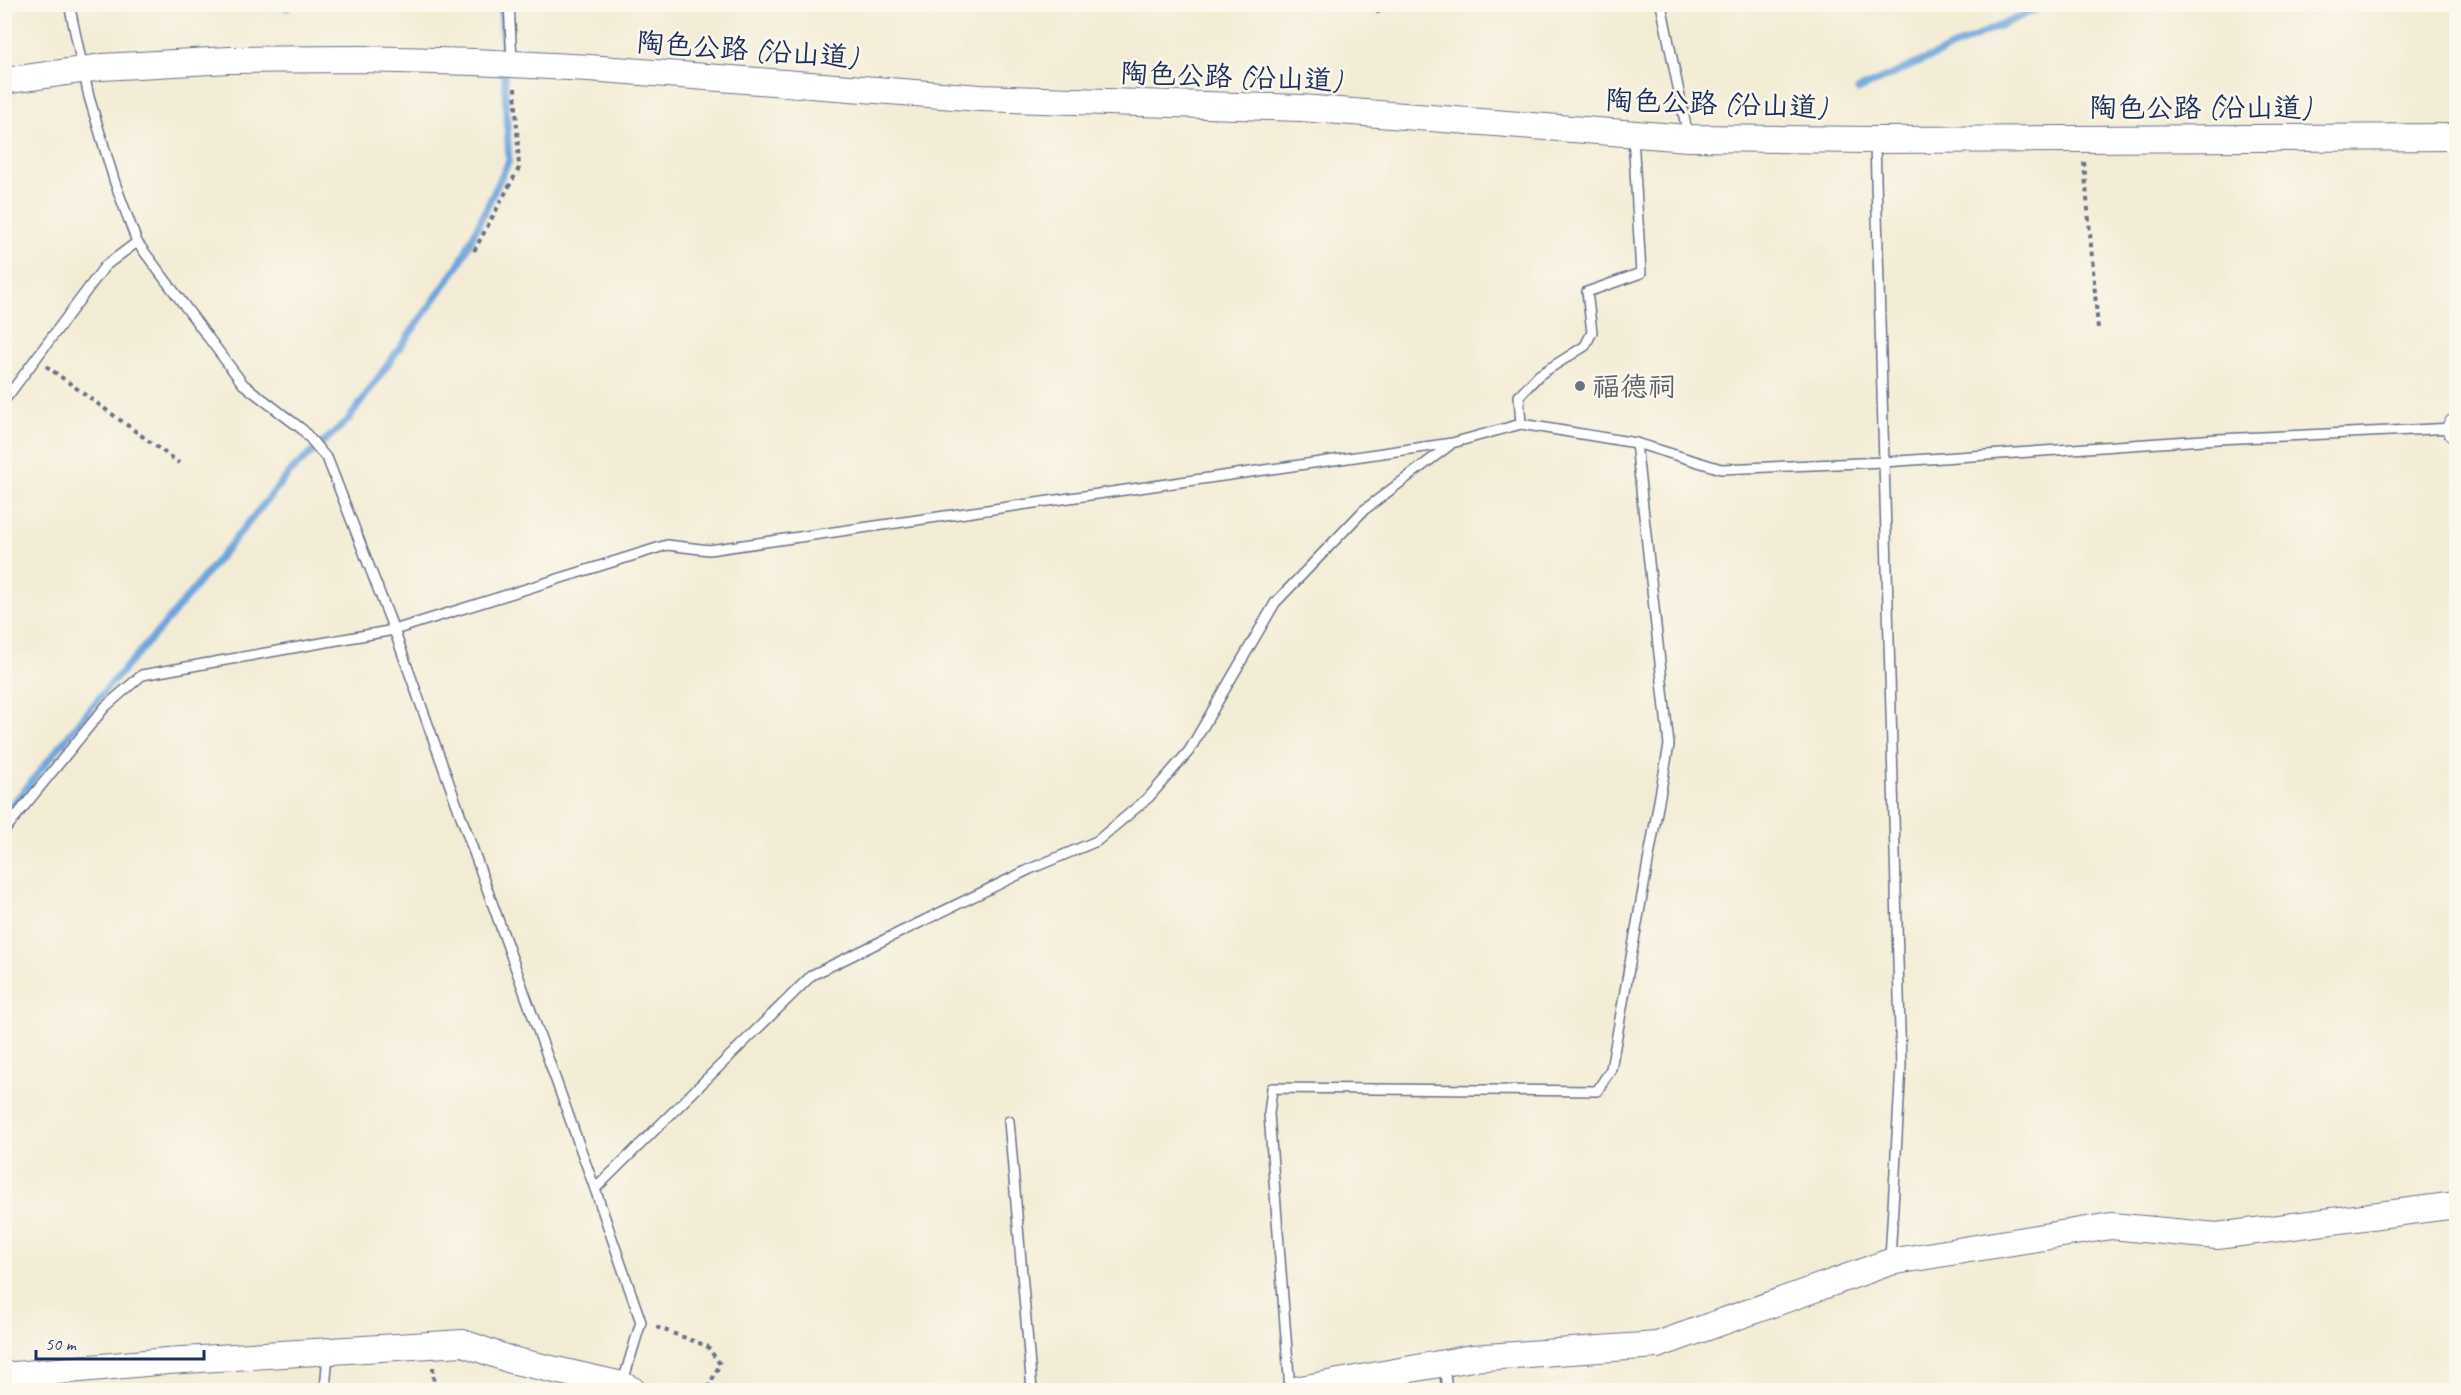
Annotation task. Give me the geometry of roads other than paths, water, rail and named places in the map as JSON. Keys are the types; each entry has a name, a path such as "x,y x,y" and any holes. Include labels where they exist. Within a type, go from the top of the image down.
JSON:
{"main road":[{"name":"陶色公路 (沿山道)","path":"4,81 82,69 229,60 359,59 512,64 980,98 1301,108 1688,138 1875,140 2457,137"},
{"path":"1295,1390 1483,1357 1657,1345 1890,1262 2111,1226 2217,1236 2457,1205"},
{"path":"4,1376 167,1361 463,1343 511,1360 627,1388"}],"lane":[{"path":"69,4 82,69 115,183 137,242 243,384 303,430 328,460 394,630 641,1322 627,1388"},
{"path":"509,4 512,64"},
{"path":"1661,4 1688,138"},
{"path":"1521,424 1519,396 1539,375 1585,346 1592,332 1587,292 1641,273 1633,134"},
{"path":"1875,140 1901,1066 1890,1262"},
{"path":"4,401 105,266 137,242"},
{"path":"4,831 105,707 142,675 394,630 668,545 710,550 1452,443 1521,424 1636,443 1721,469 1884,462 2218,439 2456,428"},
{"path":"595,1189 812,975 1030,869 1097,841 1149,797 1189,751 1275,603 1364,510 1452,443"},
{"path":"1290,1390 1269,1114 1272,1088 1597,1091 1611,1069 1669,746 1636,443"},
{"path":"1009,1121 1032,1390"},
{"path":"324,1390 328,1353"},
{"path":"1444,1364 1447,1390"}],"waterway":[{"path":"287,8 289,4"},
{"path":"501,4 504,59"},
{"path":"1858,90 2048,4"},
{"path":"4,815 109,686 169,619 291,471 348,420 459,265 509,161 504,70"}],"place":[{"name":"福德祠","path":"1580,386"}]}
